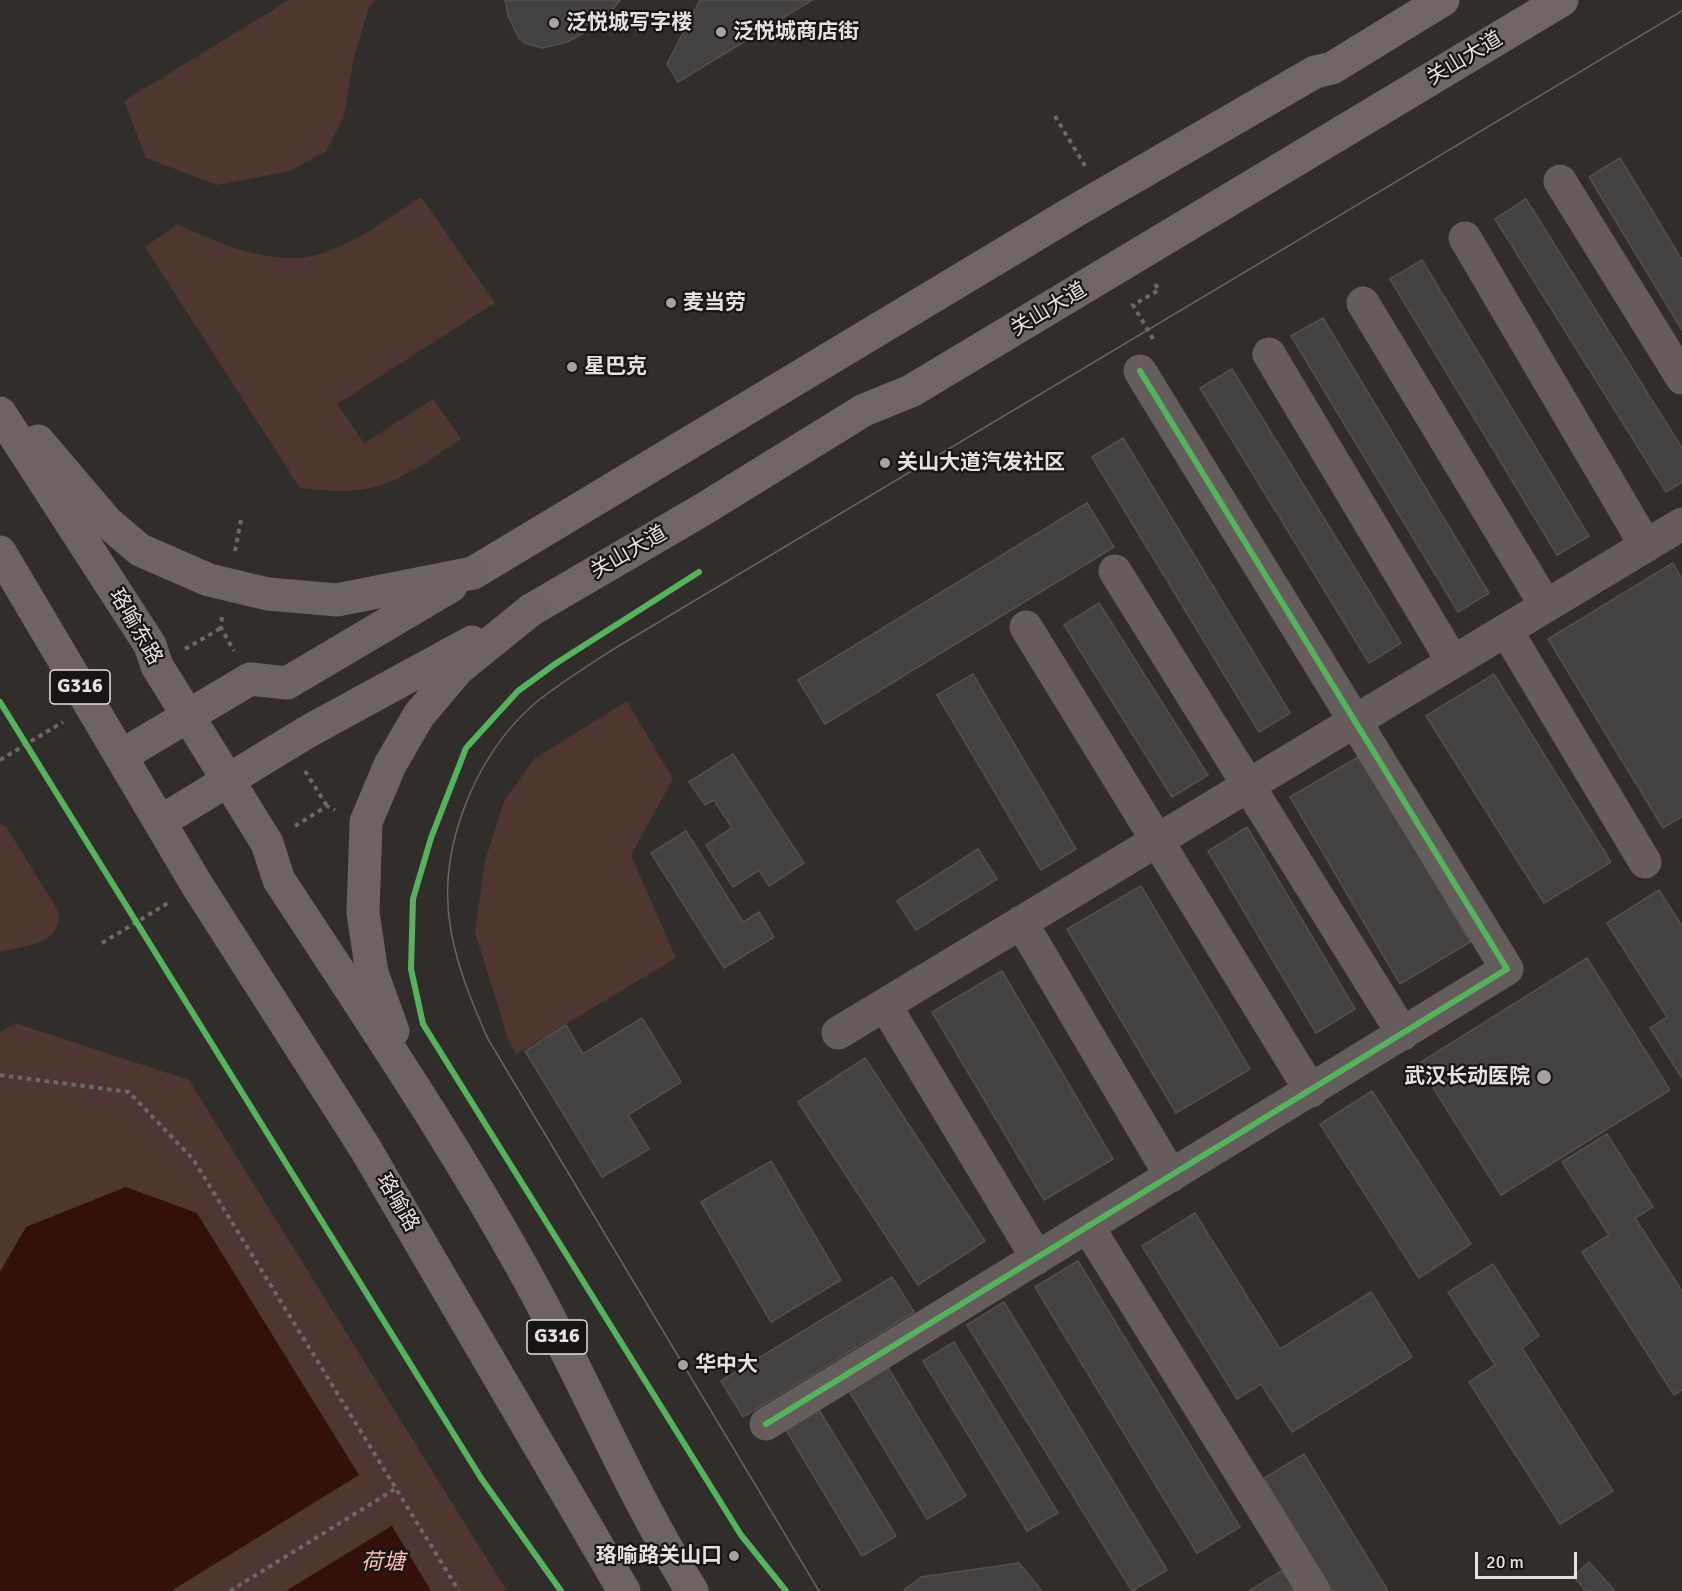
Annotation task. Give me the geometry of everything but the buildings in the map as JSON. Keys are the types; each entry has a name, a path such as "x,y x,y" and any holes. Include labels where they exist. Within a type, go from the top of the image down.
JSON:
{"highway":[{"path":"0,396 107,522 140,550 209,580 268,594 337,600 473,573"},
{"name":"珞喻东路","path":"0,413 150,645 157,666 267,843 279,879 416,1091"},
{"name":"G316","path":"0,552 160,822"},
{"path":"121,756 250,679 287,683 473,573"},
{"path":"160,822 307,732 531,610"},
{"path":"416,1091 372,973 363,913 366,822 390,765 419,715 458,669 531,610"},
{"name":"珞喻路","path":"160,822 197,885 365,1148 624,1591"},
{"name":"G316","path":"416,1091 533,1287 634,1492 692,1591"}],"main road":[{"path":"473,573 1064,217 1315,72 1332,68 1443,0"},
{"name":"关山大道","path":"531,610 702,510 864,410 911,392 1562,0"}],"street":[{"path":"1560,181 1682,378"},
{"path":"1465,238 1646,546"},
{"path":"1363,303 1546,606"},
{"path":"1269,354 1454,662"},
{"path":"766,1424 1507,969 1140,371"},
{"path":"838,1033 1682,524"},
{"path":"1115,571 1403,1034"},
{"path":"1026,627 1311,1091"},
{"path":"1506,630 1645,861"},
{"path":"1021,922 1171,1176"},
{"path":"885,1005 1036,1258"},
{"path":"1088,1227 1314,1591"}],"path":[{"path":"20,736 29,752"},
{"path":"131,915 142,932"},
{"path":"0,1075 129,1092 193,1159 459,1591"},
{"path":"230,1591 395,1489"}],"shaded area":[{"path":"289,0 375,0 369,7 354,57 344,117 326,151 290,171 217,185 146,158 124,101"},
{"path":"421,197 495,303 337,404 364,443 433,399 461,439 409,473 375,487 347,491 300,488 145,247 177,224 211,239 250,252 289,258 308,257 351,241"},
{"path":"627,701 673,779 631,855 676,958 516,1054 509,1042 475,932 485,861 504,801 534,759"},
{"path":"0,823 7,828 59,912 58,923 48,937 31,945 0,952"},
{"path":"15,1023 189,1080 507,1591 431,1591 391,1526 286,1591 171,1591 359,1474 27,1227 0,1272 0,1032"}],"water":[{"path":"126,1187 197,1213 359,1475 171,1591 0,1591 0,1272 26,1227"},
{"name":"荷塘","path":"392,1526 431,1591 286,1591"}],"tram line":[{"path":"819,1591 488,1039 476,1012 454,945 448,900 449,869 455,838 464,807 477,778 513,726 534,704 564,681 617,647 1682,11"}],"cycle path":[{"path":"766,1424 1507,969 1140,371"},
{"path":"699,572 555,664 518,691 466,748 431,838 413,899 411,969 423,1024 741,1535 786,1591"},
{"path":"0,702 481,1478 561,1591"}],"place":[{"name":"泛悦城写字楼","path":"554,23"},
{"name":"泛悦城商店街","path":"721,32"},
{"name":"麦当劳","path":"671,303"},
{"name":"星巴克","path":"572,367"},
{"name":"关山大道汽发社区","path":"885,463"},
{"name":"武汉长动医院","path":"1544,1077"},
{"name":"华中大","path":"683,1365"},
{"name":"珞喻路关山口","path":"734,1556"}]}
